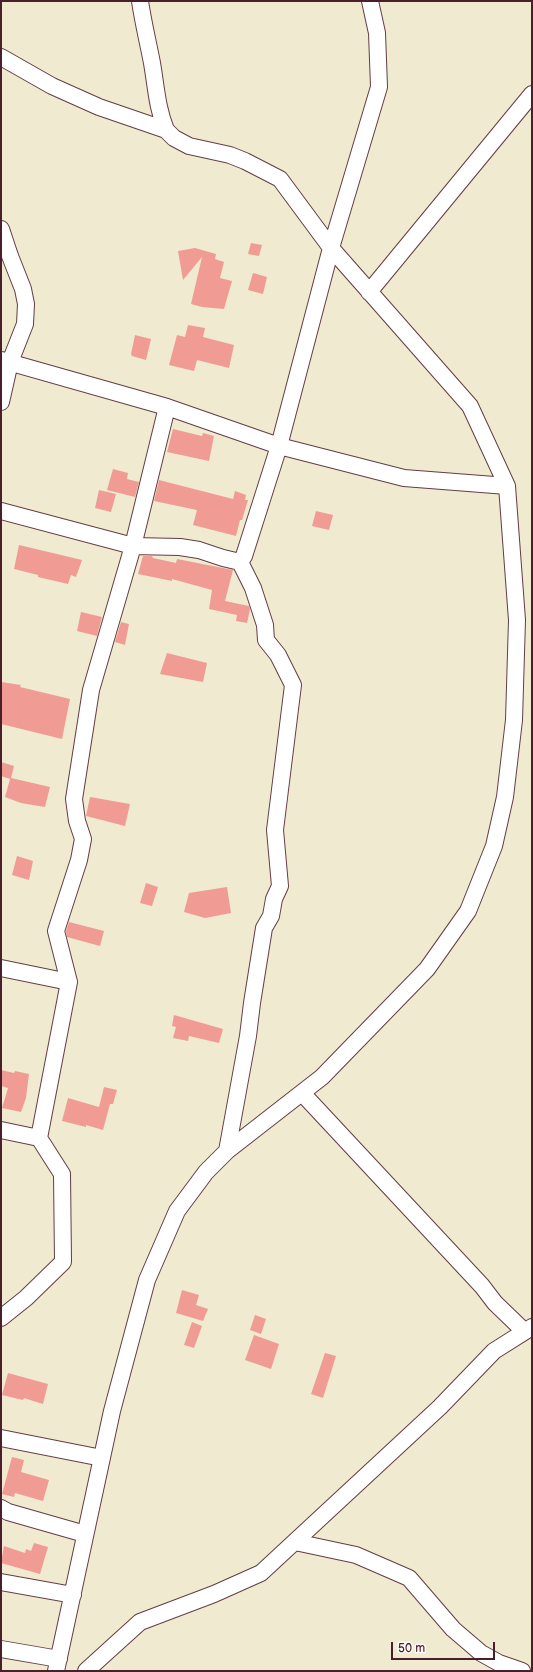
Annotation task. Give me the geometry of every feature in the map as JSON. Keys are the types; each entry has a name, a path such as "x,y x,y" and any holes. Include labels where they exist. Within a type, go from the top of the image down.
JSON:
{"street":[{"path":"1,1649 58,1665 102,1458 147,1280 177,1211 206,1172 227,1151 322,1078 427,969 468,911 494,846 505,797 514,720 517,620 507,486 470,406 331,248 280,179 230,155 189,146 174,138 166,130 160,115 152,62 140,1"},
{"path":"240,562 244,556 279,446 331,248 379,87 377,33 370,1"},
{"path":"1,57 59,89 99,107 166,130"},
{"path":"369,292 532,94"},
{"path":"1,229 23,288 26,304 25,324 6,361 1,402"},
{"path":"6,361 167,407 279,446 404,478 507,486"},
{"path":"1,1318 26,1298 63,1262 62,1174 40,1138 69,982 56,931 79,860 83,839 77,821 74,799 76,779 92,690 133,546 167,407"},
{"path":"1,511 133,546 180,547 199,550 240,562"},
{"path":"227,1151 248,1036 264,928 271,916 274,898 280,886 275,830 290,719 293,685 278,655 266,640 265,625 253,588 240,562"},
{"path":"1,968 69,982"},
{"path":"86,1671 140,1622 214,1594 261,1573 440,1407 494,1351 528,1329 495,1303 482,1286 302,1093"},
{"path":"1,1130 40,1138"},
{"path":"1,1438 102,1458"},
{"path":"1,1508 8,1512 85,1534"},
{"path":"295,1542 356,1555 408,1578 453,1628 481,1653 500,1663 522,1671"},
{"path":"1,1582 73,1595"}],"building":[{"path":"251,243 262,245 259,256 248,254"},
{"path":"195,248 216,254 215,259 224,262 220,278 232,281 224,309 202,307 191,304 202,257 183,280 178,251"},
{"path":"253,273 267,277 263,294 248,290"},
{"path":"188,325 205,328 203,337 234,345 229,368 197,360 194,371 169,365 177,335 185,337"},
{"path":"135,335 151,339 146,360 132,356 131,354"},
{"path":"173,429 202,436 203,433 214,436 209,461 167,452"},
{"path":"113,469 128,473 127,479 139,482 135,497 107,490"},
{"path":"159,480 233,499 235,491 246,495 245,500 248,500 242,520 240,520 236,536 193,525 197,510 154,501"},
{"path":"99,490 116,494 111,512 95,508"},
{"path":"316,511 333,515 329,530 312,526"},
{"path":"19,545 82,560 76,577 71,575 68,584 38,577 38,575 14,569"},
{"path":"143,556 152,556 153,558 176,563 177,559 233,570 225,601 249,606 250,609 247,623 236,621 237,615 209,609 212,590 172,579 172,581 138,574"},
{"path":"81,612 102,617 97,636 77,631"},
{"path":"121,622 129,624 125,645 115,642"},
{"path":"167,653 207,663 203,682 160,674"},
{"path":"1,682 21,685 20,687 70,699 62,739 1,724"},
{"path":"1,762 14,766 11,778 50,787 45,807 21,803 5,797 10,779 1,776"},
{"path":"90,797 130,804 125,826 86,816"},
{"path":"17,856 33,861 29,880 12,875"},
{"path":"146,883 158,887 152,906 140,903"},
{"path":"227,887 231,913 205,918 184,912 189,893"},
{"path":"69,922 104,931 100,946 67,937 66,931"},
{"path":"174,1015 223,1029 219,1043 189,1036 188,1041 173,1038 176,1027 172,1026"},
{"path":"1,1070 29,1074 26,1098 21,1112 2,1108 8,1088 1,1086"},
{"path":"104,1087 117,1090 113,1104 110,1104 103,1130 86,1125 86,1127 62,1121 68,1098 99,1107"},
{"path":"182,1290 199,1295 196,1305 208,1309 203,1321 176,1313"},
{"path":"255,1315 266,1319 261,1334 250,1330"},
{"path":"192,1322 202,1326 194,1348 184,1345"},
{"path":"254,1335 279,1344 271,1369 245,1360"},
{"path":"325,1353 336,1356 323,1398 311,1394"},
{"path":"8,1373 48,1384 43,1404 24,1398 23,1400 2,1395"},
{"path":"12,1457 24,1460 21,1472 49,1480 43,1501 15,1493 14,1497 2,1494"},
{"path":"34,1543 48,1547 40,1574 1,1563 4,1546 25,1553 26,1549 31,1551"}]}
